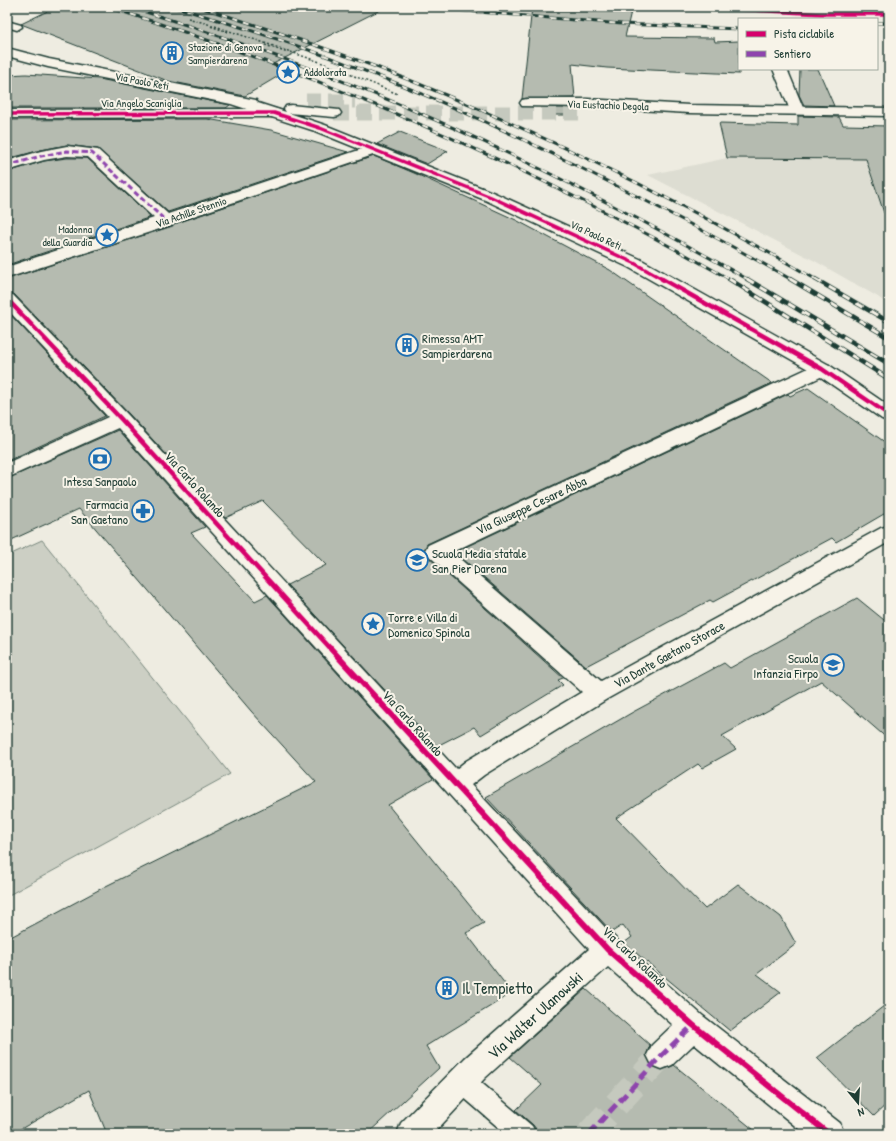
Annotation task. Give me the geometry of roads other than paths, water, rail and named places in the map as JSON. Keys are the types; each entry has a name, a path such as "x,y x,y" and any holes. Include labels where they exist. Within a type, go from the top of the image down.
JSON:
{"street":[{"path":"759,7 831,10 889,9"},
{"path":"7,52 48,63"},
{"path":"7,60 48,63"},
{"name":"Via Paolo Reti","path":"48,63 237,101 334,113"},
{"path":"780,70 798,110"},
{"path":"237,101 306,101"},
{"name":"Via Paolo Reti","path":"237,101 320,128 491,197 634,263 822,369 889,415"},
{"name":"Via Eustachio Degola","path":"527,103 586,103 689,109"},
{"name":"Via Eustachio Degola","path":"580,113 689,109 889,112"},
{"name":"Via Angelo Scaniglia","path":"7,114 274,113"},
{"name":"Via Achille Stennio","path":"7,273 166,221 374,150"},
{"path":"7,166 41,156 67,151 92,153 166,221"},
{"name":"Via Carlo Rolando","path":"7,299 120,419 608,950 693,1025 829,1134"},
{"name":"Via Giuseppe Cesare Abba","path":"599,693 436,550 822,369"},
{"path":"7,471 120,419"},
{"name":"Via Dante Gaetano Storace","path":"454,784 475,768 599,693 889,533"},
{"name":"Via Walter Ulanowski","path":"412,1134 475,1068 608,950"},
{"path":"662,1055 693,1025"}],"lane":[{"path":"7,24 17,28"},
{"path":"463,1082 524,1134"}],"tunnel":[{"path":"306,101 355,101"},
{"path":"334,113 580,113"},
{"path":"589,1134 662,1055"}],"railway":[{"path":"108,7 269,63 427,127 504,162 581,200 731,280"},
{"path":"130,7 231,40 297,64 363,89 442,123 576,186 749,280"},
{"path":"175,7 318,53 449,105 531,143 637,196 792,280"},
{"path":"199,7 290,36 379,68 491,115 657,193 817,280"},
{"path":"418,7 622,24 738,29"},
{"path":"878,23 889,23"},
{"path":"729,279 889,379"},
{"path":"747,279 889,364"},
{"path":"790,279 889,338"},
{"path":"815,279 889,322"}],"place":[{"name":"Stazione di Genova Sampierdarena","path":"172,53"},
{"name":"Addolorata","path":"288,72"},
{"name":"Madonna della Guardia","path":"107,235"},
{"name":"Rimessa AMT Sampierdarena","path":"407,345"},
{"name":"Intesa Sanpaolo","path":"100,459"},
{"name":"Farmacia San Gaetano","path":"143,511"},
{"name":"Scuola Media statale San Pier Darena","path":"417,560"},
{"name":"Torre e Villa di Domenico Spinola","path":"373,624"},
{"name":"Scuola Infanzia Firpo","path":"833,665"},
{"name":"Il Tempietto","path":"447,988"}]}
